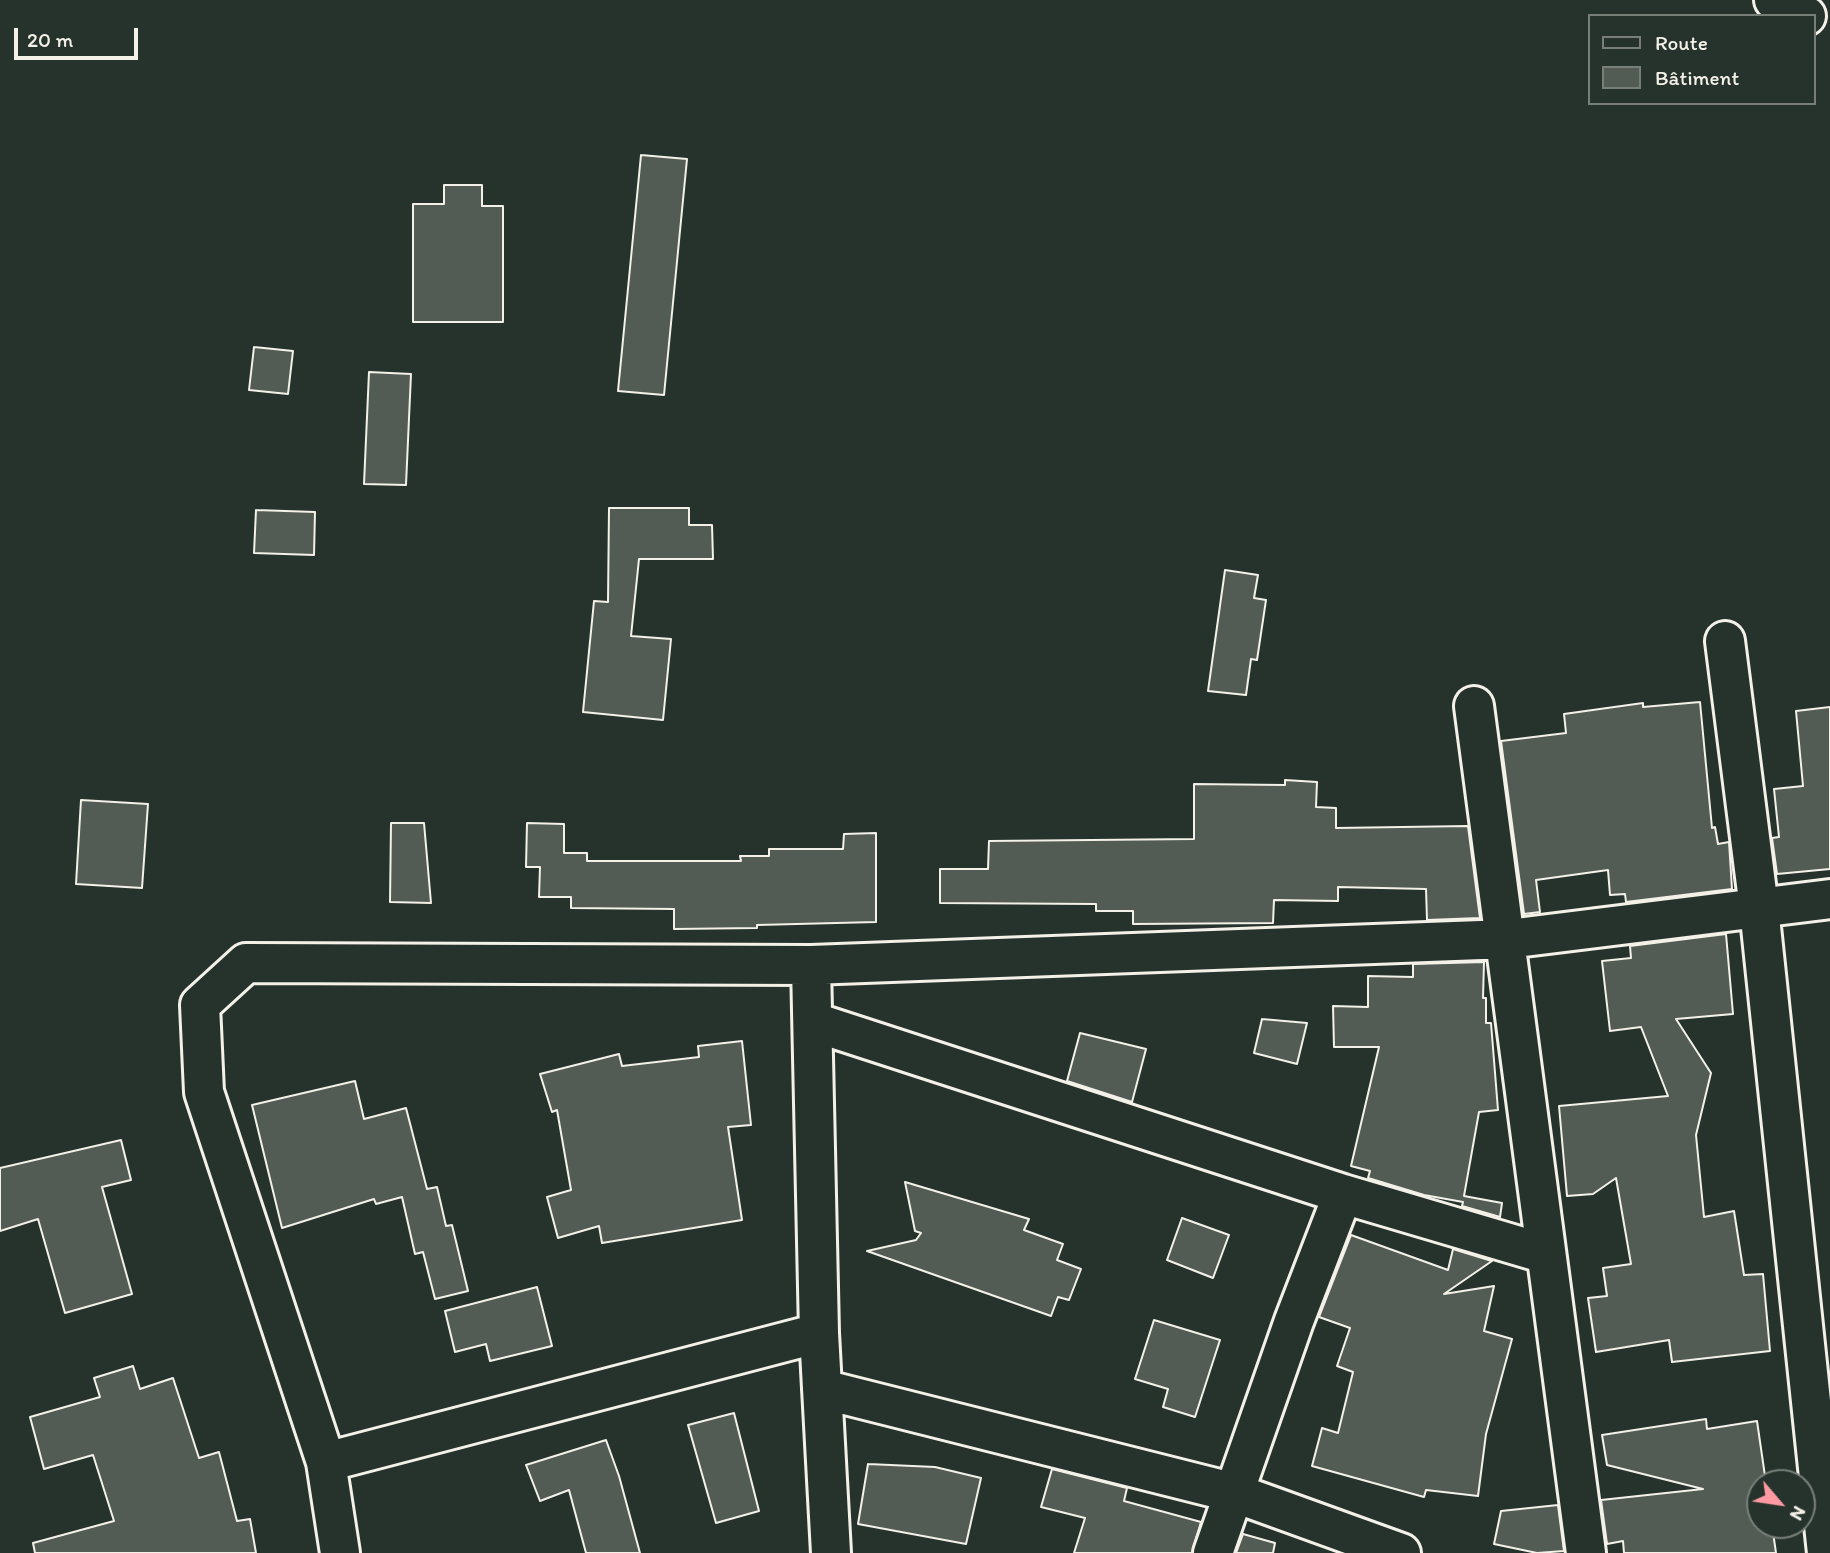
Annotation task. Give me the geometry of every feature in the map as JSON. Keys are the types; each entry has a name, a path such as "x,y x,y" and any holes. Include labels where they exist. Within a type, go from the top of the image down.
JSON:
{"main road":[{"path":"1774,0 1803,14"},
{"path":"1725,641 1759,908 1827,1553"},
{"path":"1475,706 1586,1553"},
{"path":"340,1553 326,1462 204,1092 200,1005 246,963 811,965 1507,939 1830,899"},
{"path":"811,965 819,1333 831,1553"},
{"path":"814,1022 1343,1194 1546,1254"},
{"path":"1213,1553 1294,1321 1343,1194"},
{"path":"326,1462 819,1333"},
{"path":"822,1389 1235,1493 1401,1553"}],"building":[{"path":"641,155 687,159 664,395 618,391"},
{"path":"444,185 482,185 482,206 503,206 503,322 413,322 413,204 444,204"},
{"path":"254,347 293,351 288,394 249,390"},
{"path":"369,372 411,374 406,485 364,484"},
{"path":"609,508 689,508 689,525 712,525 713,559 639,559 631,636 671,639 663,720 583,712 594,601 608,602"},
{"path":"256,510 315,512 314,555 254,553"},
{"path":"1225,570 1258,575 1254,598 1266,600 1257,660 1251,659 1246,695 1208,691"},
{"path":"1700,702 1712,828 1715,827 1718,844 1729,842 1732,889 1626,902 1625,894 1610,895 1608,870 1536,880 1540,912 1524,914 1501,741 1566,733 1564,714 1643,703 1643,707"},
{"path":"1830,707 1830,869 1777,874 1772,838 1779,837 1774,789 1803,786 1796,711"},
{"path":"1285,780 1317,782 1316,807 1336,808 1336,828 1468,826 1480,918 1427,920 1426,889 1338,887 1338,901 1274,900 1273,923 1133,924 1133,911 1096,911 1096,904 940,903 940,869 988,869 989,841 1194,839 1194,784 1285,785"},
{"path":"81,800 148,804 142,888 76,884"},
{"path":"391,823 424,823 431,903 390,902"},
{"path":"527,823 564,824 564,853 587,853 587,861 741,861 740,856 769,856 769,849 843,849 844,834 876,833 876,922 674,929 674,909 571,908 571,897 539,897 540,867 526,867"},
{"path":"1726,934 1733,1014 1676,1019 1711,1073 1696,1135 1704,1217 1734,1211 1744,1275 1763,1274 1770,1351 1672,1362 1669,1340 1596,1352 1588,1298 1607,1296 1603,1268 1631,1264 1616,1178 1593,1194 1567,1196 1559,1106 1668,1096 1641,1027 1610,1031 1602,961 1631,958 1630,946"},
{"path":"1484,962 1483,998 1486,998 1486,1023 1491,1023 1498,1110 1479,1112 1464,1196 1502,1203 1500,1217 1462,1206 1463,1202 1424,1195 1368,1178 1370,1171 1351,1166 1379,1047 1334,1047 1333,1006 1368,1007 1368,976 1413,977 1413,964"},
{"path":"1262,1019 1307,1023 1297,1064 1254,1053"},
{"path":"1080,1033 1146,1049 1132,1102 1067,1081"},
{"path":"742,1041 751,1125 728,1127 742,1220 602,1243 599,1226 558,1238 547,1197 571,1190 557,1110 552,1112 540,1074 619,1054 622,1066 699,1057 698,1046"},
{"path":"355,1081 364,1119 406,1108 427,1189 437,1187 446,1226 452,1225 468,1291 435,1299 423,1252 415,1254 402,1197 376,1204 374,1199 282,1228 252,1105"},
{"path":"121,1140 131,1180 102,1187 132,1294 65,1313 38,1219 0,1231 0,1168"},
{"path":"905,1182 1029,1219 1024,1230 1063,1244 1057,1260 1081,1269 1069,1300 1058,1297 1051,1316 867,1251 916,1240 921,1233 915,1231"},
{"path":"1182,1218 1229,1235 1213,1278 1167,1260"},
{"path":"1351,1235 1448,1270 1453,1249 1492,1261 1444,1294 1494,1286 1484,1331 1512,1339 1486,1434 1478,1496 1426,1490 1424,1497 1312,1466 1322,1428 1338,1433 1353,1372 1337,1366 1350,1328 1319,1317"},
{"path":"537,1287 552,1346 490,1361 486,1344 455,1352 445,1311"},
{"path":"1154,1320 1220,1340 1195,1417 1163,1407 1168,1389 1135,1379"},
{"path":"133,1366 140,1389 173,1378 199,1458 219,1452 237,1521 250,1519 256,1553 35,1553 33,1543 114,1521 93,1455 44,1469 30,1417 100,1397 94,1378"},
{"path":"734,1413 759,1511 716,1523 688,1425"},
{"path":"1706,1419 1707,1429 1757,1421 1764,1469 1746,1469 1746,1539 1774,1539 1776,1553 1624,1553 1623,1541 1607,1544 1601,1500 1703,1489 1607,1465 1602,1435"},
{"path":"606,1440 640,1553 586,1553 569,1490 540,1501 526,1465"},
{"path":"868,1464 935,1467 981,1478 966,1544 858,1524"},
{"path":"1052,1469 1127,1488 1124,1501 1201,1522 1192,1553 1074,1553 1085,1518 1041,1507"},
{"path":"1558,1505 1564,1551 1537,1553 1494,1544 1501,1511"},
{"path":"1243,1534 1275,1543 1273,1553 1236,1553"}]}
